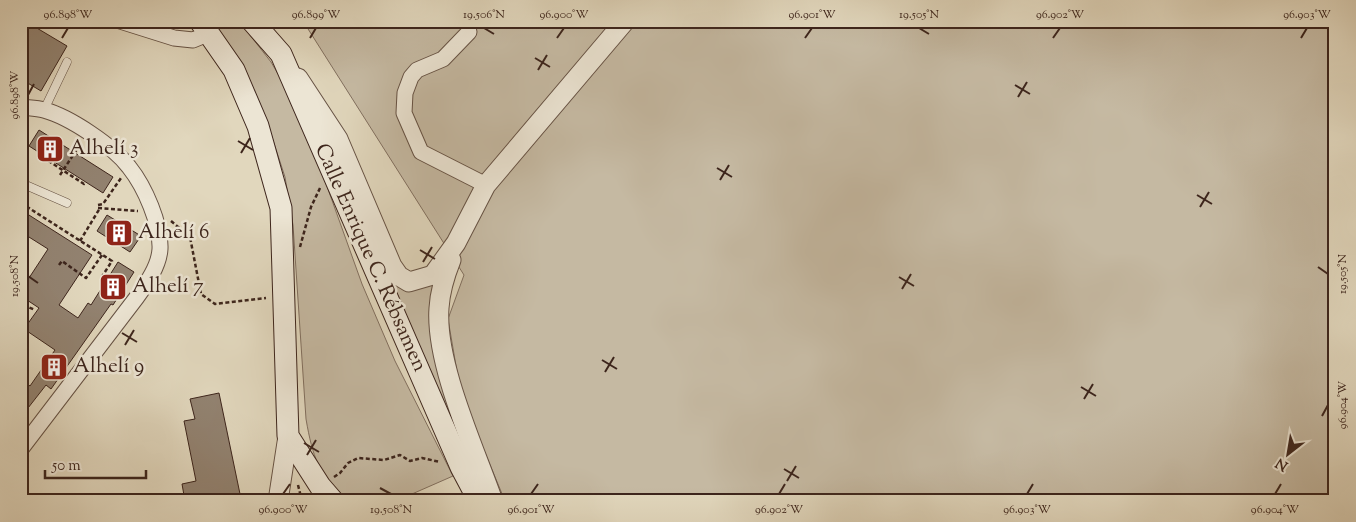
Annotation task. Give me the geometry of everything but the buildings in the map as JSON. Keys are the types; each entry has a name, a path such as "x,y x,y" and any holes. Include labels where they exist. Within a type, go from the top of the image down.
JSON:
{"main road":[{"name":"Calle Enrique C. Rébsamen","path":"252,21 281,54 461,467 479,501"},
{"path":"205,27 234,70 258,126 281,208 288,436 327,493"}],"street":[{"path":"120,21 174,38 193,40 205,27"},
{"path":"281,54 338,139 375,230 399,276 409,282 420,281 433,275 456,243 486,185 625,21"},
{"path":"469,32 443,59 418,70 411,77 405,92 404,113 421,152 486,185"},
{"path":"21,107 44,110 70,122 104,143 129,167 159,229 160,251 152,274 103,344 21,449"},
{"path":"456,243 444,280 439,308 441,343 448,374 493,501"},
{"path":"278,501 288,436"}],"lane":[{"path":"44,110 67,62"},
{"path":"21,183 68,203"}],"path":[{"path":"60,175 74,155"},
{"path":"45,157 84,184 86,182"},
{"path":"80,241 99,207 129,167"},
{"path":"297,256 311,207 323,180"},
{"path":"21,203 112,261 104,275 108,278"},
{"path":"99,207 152,212 166,217 190,237 201,294 215,304 251,299 283,298"},
{"path":"59,265 62,261 86,278 102,255"},
{"path":"21,301 35,310"},
{"path":"21,316 28,307"},
{"path":"327,493 348,463 358,458 384,460 400,455 410,461 422,458 461,467"}],"shaded area":[{"path":"212,21 239,21 271,62 300,111 362,284 395,361 453,476 396,501 346,501 318,464 311,444 306,419 293,225 285,177 267,122"},
{"path":"303,21 1335,21 1335,501 505,501 461,395 448,319 464,275"},
{"path":"329,136 391,279 436,283 466,454"}],"place":[{"name":"Alhelí 3","path":"50,149"},
{"name":"Alhelí 6","path":"119,233"},
{"name":"Alhelí 7","path":"113,287"},
{"name":"Alhelí 9","path":"54,367"}]}
